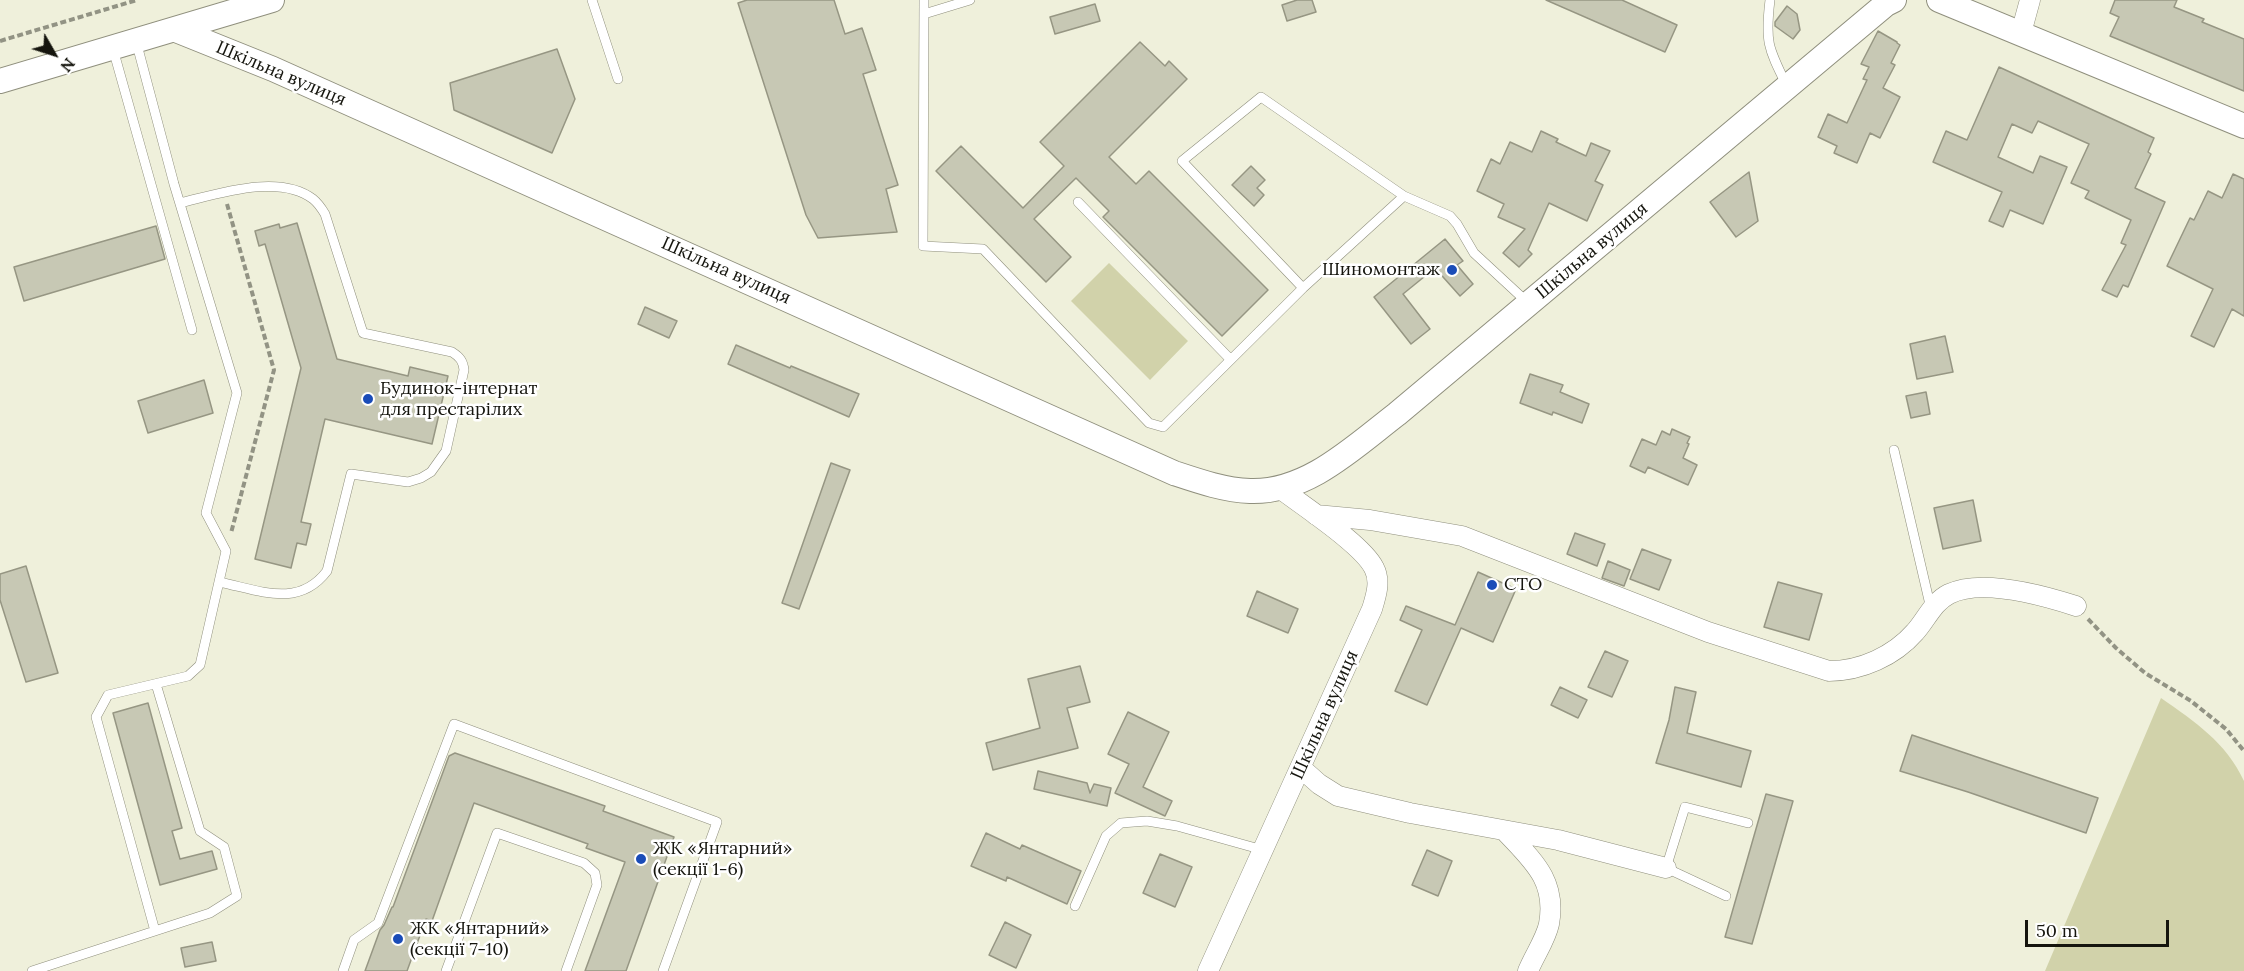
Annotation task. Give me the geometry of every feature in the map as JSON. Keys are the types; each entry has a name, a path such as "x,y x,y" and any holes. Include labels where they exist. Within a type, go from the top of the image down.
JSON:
{"street":[{"path":"0,81 272,0"},
{"path":"1940,0 2244,126"},
{"path":"2021,33 2030,0"},
{"name":"Шкільна вулиця","path":"176,30 284,74 1174,473 1210,485 1249,491 1281,489 1312,475 1342,456 1397,414 1887,1"},
{"name":"Шкільна вулиця","path":"1208,971 1372,609 1378,588 1375,569 1364,553 1281,489"},
{"path":"1316,515 1370,520 1462,536 1708,632 1829,671 1844,671 1867,665 1898,648 1916,632 1931,609 1948,594 1985,588 2046,596 2076,606"},
{"path":"1301,768 1319,784 1338,795 1410,813 1558,840 1666,868"},
{"path":"1505,831 1539,868 1550,890 1549,924 1528,971"}],"lane":[{"path":"592,0 618,79"},
{"path":"924,0 923,246 983,249 1149,423 1163,427 1303,288 1404,196"},
{"path":"924,14 970,0"},
{"path":"1770,0 1767,28 1769,51 1787,86"},
{"path":"136,41 180,202 237,393 206,513 226,551 200,665 188,676 108,695 96,717 155,931"},
{"path":"112,48 192,330"},
{"path":"1303,288 1182,160 1261,97 1404,196 1450,216 1474,253 1528,304"},
{"path":"180,202 257,186 290,189 303,193 315,201 325,214 363,333 452,352 459,356 464,370 446,451 430,472 408,482 351,474 327,571 319,581 308,589 294,594 278,594 219,582"},
{"path":"1078,202 1230,359"},
{"path":"1894,450 1931,609"},
{"path":"32,971 210,913 237,896 224,847 200,831 156,684"},
{"path":"344,971 354,940 378,923 454,724 717,822 663,971"},
{"path":"1726,896 1666,868 1685,807 1748,823"},
{"path":"1075,906 1106,836 1121,823 1147,821 1176,826 1263,850"},
{"path":"446,971 497,832 585,863 595,873 597,885 566,971"}],"path":[{"path":"0,41 137,0"},
{"path":"224,193 274,370 226,551"},
{"path":"2076,606 2116,648 2145,673 2191,701 2226,729 2244,751"}],"green space":[{"path":"1109,263 1188,341 1150,380 1071,301"},
{"path":"2161,698 2219,744 2237,767 2244,781 2244,971 2045,971"}],"building":[{"path":"747,0 834,0 845,34 862,28 876,70 863,74 898,185 886,189 897,232 818,238 806,215 738,3"},
{"path":"1297,0 1312,0 1316,12 1287,21 1282,5"},
{"path":"1546,0 1622,0 1677,25 1665,52"},
{"path":"2115,0 2177,0 2174,7 2204,19 2202,22 2244,39 2244,91 2110,36 2119,17 2110,13"},
{"path":"1095,4 1100,21 1055,34 1050,17"},
{"path":"1787,6 1797,14 1800,30 1793,39 1775,26 1775,22"},
{"path":"1878,31 1900,45 1891,63 1895,65 1883,88 1900,97 1880,138 1870,133 1857,163 1834,153 1837,146 1818,137 1828,114 1847,123 1867,80 1863,79 1869,67 1861,64"},
{"path":"1140,42 1165,66 1169,61 1187,79 1109,157 1136,184 1149,171 1268,290 1222,336 1103,217 1109,211 1076,178 1034,219 1071,257 1046,282 936,171 961,146 1023,208 1064,166 1040,142"},
{"path":"557,49 575,99 552,153 454,110 450,83"},
{"path":"1999,67 2154,138 2148,152 2151,154 2135,188 2165,202 2128,287 2123,285 2117,297 2102,290 2126,245 2121,243 2131,220 2085,198 2089,191 2071,183 2089,144 2038,121 2032,133 2012,124 1998,157 2033,173 2040,156 2067,167 2043,224 2010,210 2003,227 1989,221 2002,192 1933,162 1946,131 1967,140"},
{"path":"1541,131 1558,139 1556,142 1586,156 1591,143 1610,151 1595,181 1603,185 1587,221 1549,203 1528,250 1532,254 1519,267 1503,253 1525,229 1498,217 1504,204 1477,191 1491,159 1500,164 1510,142 1532,152"},
{"path":"1251,166 1265,180 1257,188 1264,195 1254,206 1232,185"},
{"path":"1749,172 1758,221 1736,237 1710,202"},
{"path":"2233,174 2244,179 2244,316 2232,309 2214,347 2191,336 2213,289 2167,266 2190,218 2194,220 2208,191 2222,198"},
{"name":"Будинок-інтернат для престарілих","path":"297,223 337,359 408,376 410,367 448,376 432,444 325,419 301,522 311,524 306,545 297,543 291,568 255,559 301,368 265,244 259,246 255,231 279,224 280,228"},
{"path":"156,226 165,259 24,301 14,267"},
{"path":"1445,239 1463,261 1457,265 1473,284 1460,296 1435,268 1403,294 1430,329 1411,344 1374,297"},
{"path":"645,307 677,321 669,338 638,324"},
{"path":"1945,336 1953,372 1917,379 1910,344"},
{"path":"736,345 859,394 849,417 728,364"},
{"path":"1530,374 1563,385 1560,392 1589,404 1582,423 1520,403"},
{"path":"204,380 213,413 148,433 138,401"},
{"path":"1926,392 1930,414 1911,418 1906,396"},
{"path":"1672,429 1690,437 1683,458 1697,465 1688,485 1648,467 1645,473 1630,466 1642,439 1656,445 1662,431 1670,435"},
{"path":"831,463 850,470 799,609 782,603"},
{"path":"1973,500 1981,541 1943,549 1934,508"},
{"path":"1575,533 1605,544 1597,566 1567,554"},
{"path":"1642,549 1671,560 1659,590 1630,579"},
{"path":"1608,561 1630,570 1624,586 1602,578"},
{"path":"26,566 58,673 26,682 0,600 0,574"},
{"path":"1478,572 1516,589 1493,642 1461,628 1427,705 1395,691 1422,630 1400,620 1406,606 1455,625"},
{"path":"1778,582 1822,594 1809,640 1764,627"},
{"path":"1257,591 1298,609 1288,633 1247,616"},
{"path":"1605,651 1628,661 1612,697 1588,687"},
{"path":"1080,666 1090,702 1067,708 1078,748 993,770 986,743 1040,728 1028,679"},
{"path":"1560,687 1587,700 1578,718 1551,705"},
{"path":"1675,687 1696,692 1687,733 1751,751 1741,787 1656,763 1669,720"},
{"path":"148,703 182,828 172,831 180,859 212,851 217,869 160,885 113,713"},
{"path":"1128,712 1169,732 1143,787 1172,801 1165,816 1115,793 1129,764 1108,754"},
{"path":"1912,735 2098,798 2086,833 1900,771"},
{"name":"ЖК «Янтарний» (секції 1-6)","path":"455,753 605,806 603,811 674,837 626,971 585,971 625,862 586,848 588,844 474,803 432,921 426,919 407,971 365,971 380,930 393,907 449,756"},
{"path":"1038,771 1087,783 1090,793 1094,784 1111,788 1107,806 1034,789"},
{"path":"1766,794 1793,801 1752,944 1725,937"},
{"path":"986,833 1020,849 1022,845 1081,871 1067,904 1007,877 1006,881 971,866"},
{"path":"1427,850 1452,861 1438,896 1412,885"},
{"path":"1160,854 1192,867 1175,907 1143,893"},
{"path":"1005,922 1031,935 1016,968 989,955"},
{"path":"212,942 216,961 185,967 181,948"}],"place":[{"name":"Шиномонтаж","path":"1452,270"},
{"name":"Будинок-інтернат для престарілих","path":"368,399"},
{"name":"СТО","path":"1492,585"},
{"name":"ЖК «Янтарний» (секції 1-6)","path":"641,859"},
{"name":"ЖК «Янтарний» (секції 7-10)","path":"398,939"}]}
